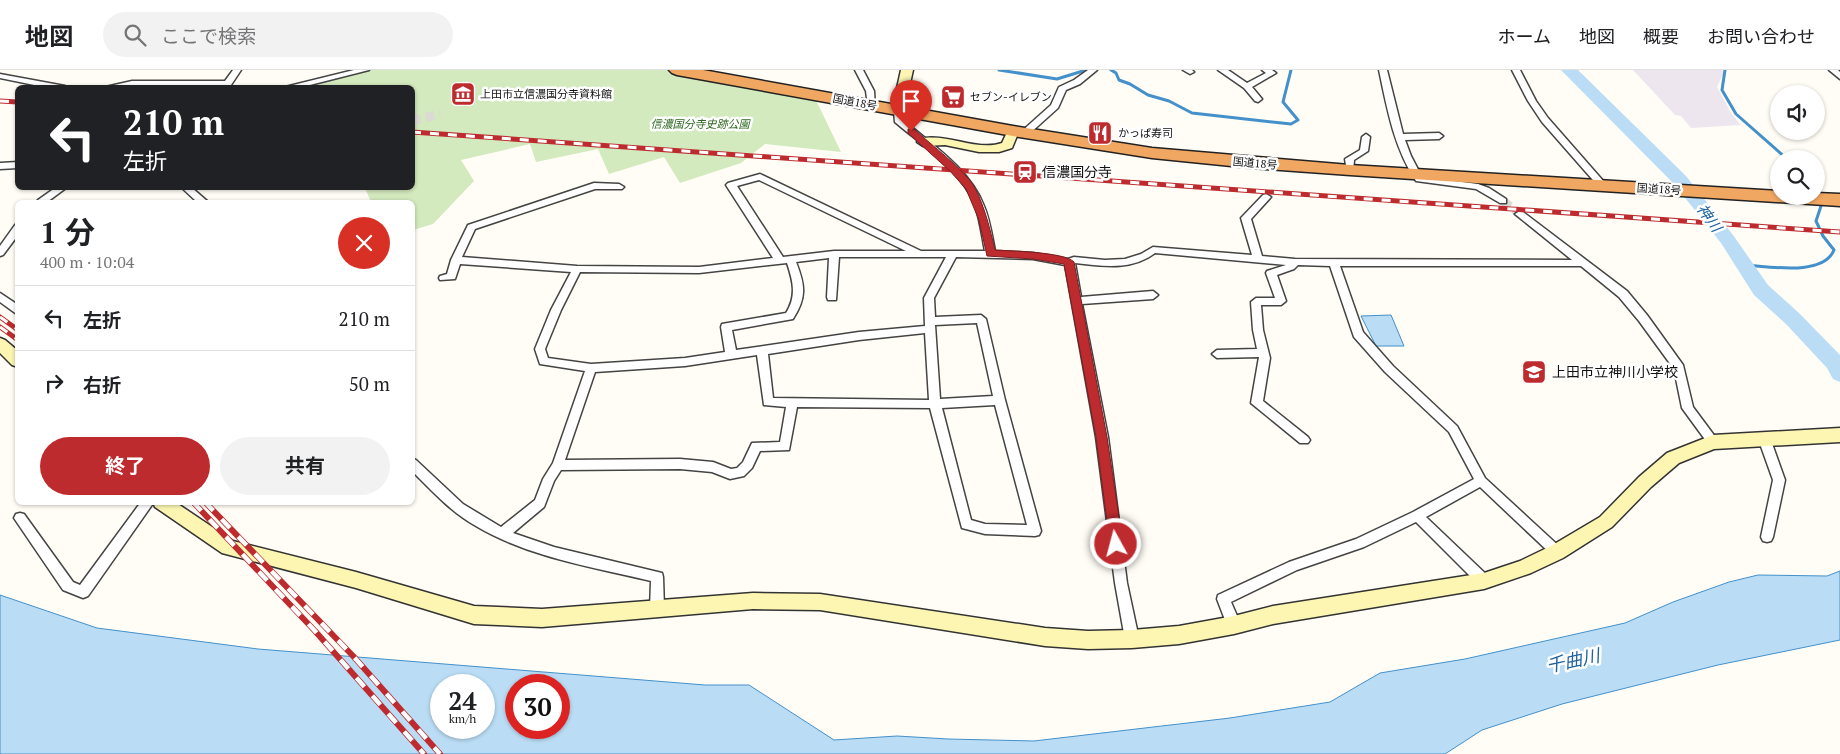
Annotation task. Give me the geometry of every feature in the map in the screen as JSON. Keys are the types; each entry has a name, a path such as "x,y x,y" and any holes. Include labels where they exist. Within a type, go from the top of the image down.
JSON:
{"highway":[{"name":"国道18号","path":"677,70 898,111 1152,153 1350,170 1840,200"}],"street":[{"path":"227,85 237,70"},
{"path":"298,85 365,70"},
{"path":"859,70 870,92 872,106"},
{"path":"907,70 898,111 898,120 953,169 970,188 981,212 991,254"},
{"path":"923,142 944,140 993,149 1007,145 1019,132 1055,106 1062,89 1077,82 1093,70"},
{"path":"1222,70 1247,86 1258,99"},
{"path":"1247,86 1272,74 1266,70"},
{"path":"1383,70 1394,115 1409,163 1419,179 1428,182 1477,187 1486,190 1503,201"},
{"path":"1516,70 1532,101 1545,120 1607,185"},
{"path":"1833,70 1840,77"},
{"path":"0,76 49,85"},
{"path":"125,85 179,85"},
{"path":"1401,137 1438,136"},
{"path":"1350,170 1349,158 1364,151 1366,137"},
{"path":"0,166 15,165"},
{"path":"779,259 731,185 760,177 921,254"},
{"path":"444,278 451,277 456,260 471,227 594,186 619,187"},
{"path":"44,200 58,190"},
{"path":"189,190 201,200"},
{"path":"1258,260 1246,218 1266,197"},
{"path":"1520,214 1623,294 1679,368 1688,408 1713,442"},
{"path":"0,253 15,231"},
{"path":"456,260 577,269 708,270 779,259 834,254 991,254 1033,256 1069,262 1074,260 1125,264 1144,259 1153,250 1295,262 1420,264 1582,263"},
{"path":"832,297 834,254"},
{"path":"577,269 556,310 540,349 544,361 591,368 685,362 930,325 981,319 999,400 1035,531 985,529 966,524 934,404 930,325 929,298 952,255"},
{"path":"731,355 726,326 789,316 796,306 800,287 790,258"},
{"path":"1069,262 1102,437 1121,583 1132,639"},
{"path":"1295,262 1290,267 1271,272 1282,301 1256,302 1258,330 1265,358 1257,403 1304,440"},
{"path":"1334,262 1358,334 1389,369 1453,429 1481,481 1558,552"},
{"path":"1075,301 1152,295"},
{"path":"0,297 15,309"},
{"path":"0,344 15,358"},
{"path":"762,351 768,402 934,404 999,400"},
{"path":"1217,354 1264,354"},
{"path":"502,534 540,504 549,479 558,465 591,368"},
{"path":"558,465 680,464 713,467 730,474 740,473 748,465 756,446 785,447 792,403"},
{"path":"164,505 228,548 356,580 474,615 542,618 753,601 820,602 1046,637 1088,640 1132,639 1180,635 1234,625 1273,615 1484,581 1525,567 1558,552 1606,522 1645,482 1673,458 1713,442 1840,435"},
{"path":"1765,438 1779,480 1767,538"},
{"path":"415,466 460,509 502,534 540,549 657,576 657,609"},
{"path":"1234,625 1223,599 1293,566 1360,543 1417,516 1481,481"},
{"path":"20,518 68,586 83,592 146,505"},
{"path":"1417,516 1484,581"}],"shaded area":[{"path":"1633,70 1722,70 1724,72 1717,87 1731,113 1741,125 1691,128 1681,116 1675,115"}],"green space":[{"name":"信濃国分寺史跡公園","path":"359,70 679,70 813,94 841,152 765,144 741,163 680,183 664,157 609,174 598,149 536,162 530,144 461,160 474,181 433,224 415,229 415,200 370,200 366,190 415,190 415,85 295,85"}],"water":[{"path":"1391,315 1404,346 1376,346 1361,316"},
{"name":"千曲川","path":"1840,571 1840,640 1718,665 1562,704 1482,730 1445,754 0,754 0,595 97,628 258,649 568,674 505,674 505,739 570,739 570,674 705,685 749,685 834,740 897,736 1034,741 1230,718 1330,702 1380,673 1465,659 1625,623 1673,602 1729,582 1758,575 1827,576"}],"waterway":[{"path":"999,70 1057,79 1086,70"},
{"path":"1111,70 1116,73 1119,80 1130,84 1148,95 1169,101 1192,113 1291,124 1298,120 1283,102 1291,70"},
{"name":"神川","path":"1569,70 1680,180 1727,239 1761,290 1793,319 1836,364 1840,374"},
{"path":"1725,70 1722,90 1736,114 1777,150"},
{"path":"1744,265 1780,268 1807,267 1819,264 1828,258 1834,250 1823,236 1816,221 1821,206"}],"tunnel":[{"path":"415,120 440,114"},
{"path":"1503,201 1520,214"}],"railway":[{"path":"0,101 15,102"},
{"path":"415,132 1840,232"},
{"path":"0,317 15,328"},
{"path":"0,327 15,338"},
{"path":"196,505 315,631 424,754"},
{"path":"208,505 354,657 440,754"}],"place":[{"name":"上田市立信濃国分寺資料館","path":"463,94"},
{"name":"セブン-イレブン","path":"953,97"},
{"name":"かっぱ寿司","path":"1100,133"},
{"name":"信濃国分寺","path":"1025,172"},
{"name":"上田市立神川小学校","path":"1534,372"}],"route":[{"path":"911,131 953,169 970,188 984,220 991,254 1033,256 1069,262 1102,437 1116,544"}]}
